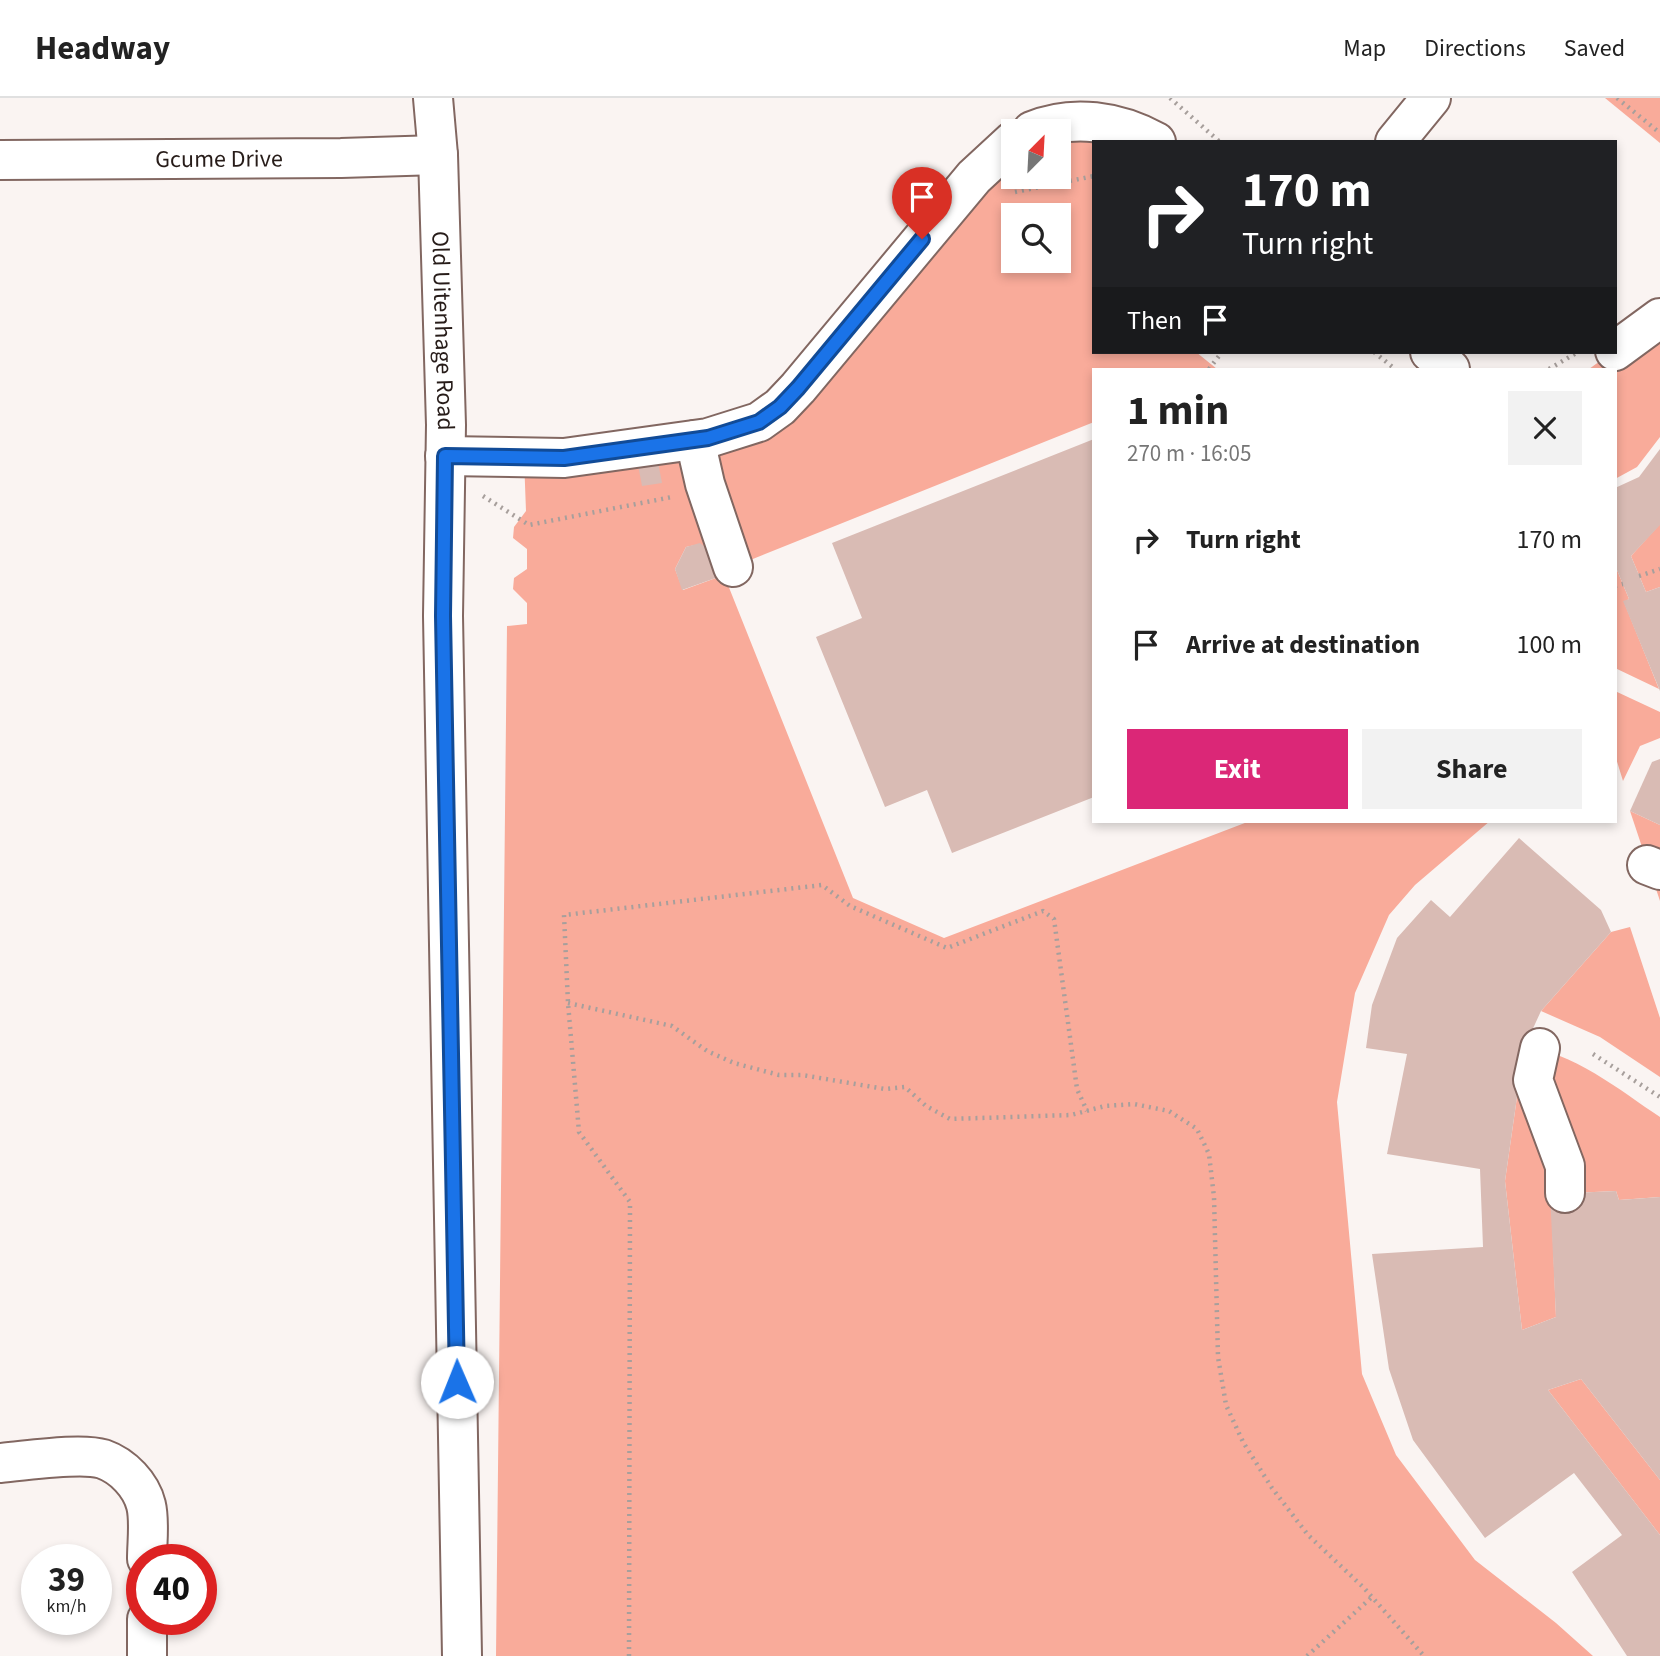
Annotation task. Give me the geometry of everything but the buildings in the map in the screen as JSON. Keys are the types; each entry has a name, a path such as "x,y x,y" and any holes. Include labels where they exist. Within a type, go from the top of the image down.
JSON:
{"street":[{"name":"Old Uitenhage Road","path":"433,98 438,155 446,425 443,630 462,1656"},
{"path":"1397,140 1432,98"},
{"path":"1071,122 1088,121 1120,126 1152,140"},
{"path":"445,456 564,458 695,440 737,431 759,422 780,407 837,343 974,177 1001,151"},
{"name":"Gcume Drive","path":"0,160 438,155"},
{"path":"1617,350 1660,318"},
{"path":"1432,354 1449,368"},
{"path":"1591,368 1611,354"},
{"path":"695,440 705,484 733,567"},
{"path":"1541,1048 1533,1080 1564,1166 1565,1193"},
{"path":"0,1463 89,1457 105,1460 138,1484 147,1507 147,1544"},
{"path":"147,1635 147,1656"}],"path":[{"path":"1170,98 1218,140"},
{"path":"1617,98 1660,133"},
{"path":"1210,368 1220,354"},
{"path":"1376,354 1394,368"},
{"path":"1551,368 1575,354"},
{"path":"1639,576 1660,569"},
{"path":"1617,585 1622,584"},
{"path":"629,1656 630,1202 579,1132 564,915 822,886 850,906 947,948 1043,911 1054,919 1077,1089 1087,1111"},
{"path":"568,1003 672,1026 707,1051 734,1063 779,1075 802,1075 886,1089 905,1087 926,1106 950,1119 1071,1115 1105,1105 1134,1104 1169,1111 1197,1129 1209,1154 1214,1197 1218,1357 1226,1405 1243,1442 1272,1488 1308,1535 1372,1597 1424,1656"},
{"path":"1593,1054 1660,1097"},
{"path":"1307,1656 1372,1597"}],"shaded area":[{"path":"1605,98 1660,98 1660,143"},
{"path":"1071,132 1138,140 1092,140 1092,354 1198,354 1216,368 1092,368 1092,423 733,567 700,544 686,547 675,569 683,590 724,575 853,898 944,938 1245,823 1488,823 1415,885 1389,915 1355,993 1337,1102 1362,1374 1396,1455 1475,1560 1556,1623 1593,1656 496,1656 507,626 527,624 527,603 513,589 514,578 527,569 527,549 513,538 514,527 526,511 524,458 737,431 1001,154 1001,189 1071,189"},
{"path":"1660,318 1660,437 1637,467 1617,478 1617,368 1590,368 1610,354 1617,354 1617,349"},
{"path":"1660,524 1660,587 1646,592 1631,556"},
{"path":"1617,570 1629,599 1624,602 1659,689 1617,669"},
{"path":"1617,692 1660,712 1660,738 1640,746 1623,781 1617,762"},
{"path":"1630,811 1660,825 1660,901"},
{"path":"1630,927 1660,1018 1660,1077 1600,1037 1541,1011 1611,932"},
{"path":"1524,1048 1541,1050 1577,1064 1660,1117 1660,1197 1619,1200 1616,1191 1551,1194 1556,1317 1522,1330 1505,1181"},
{"path":"1581,1379 1660,1480 1660,1535 1548,1390"}],"route":[{"path":"457,1382 443,616 445,456 564,458 708,438 759,422 780,407 798,388 922,239"}]}
